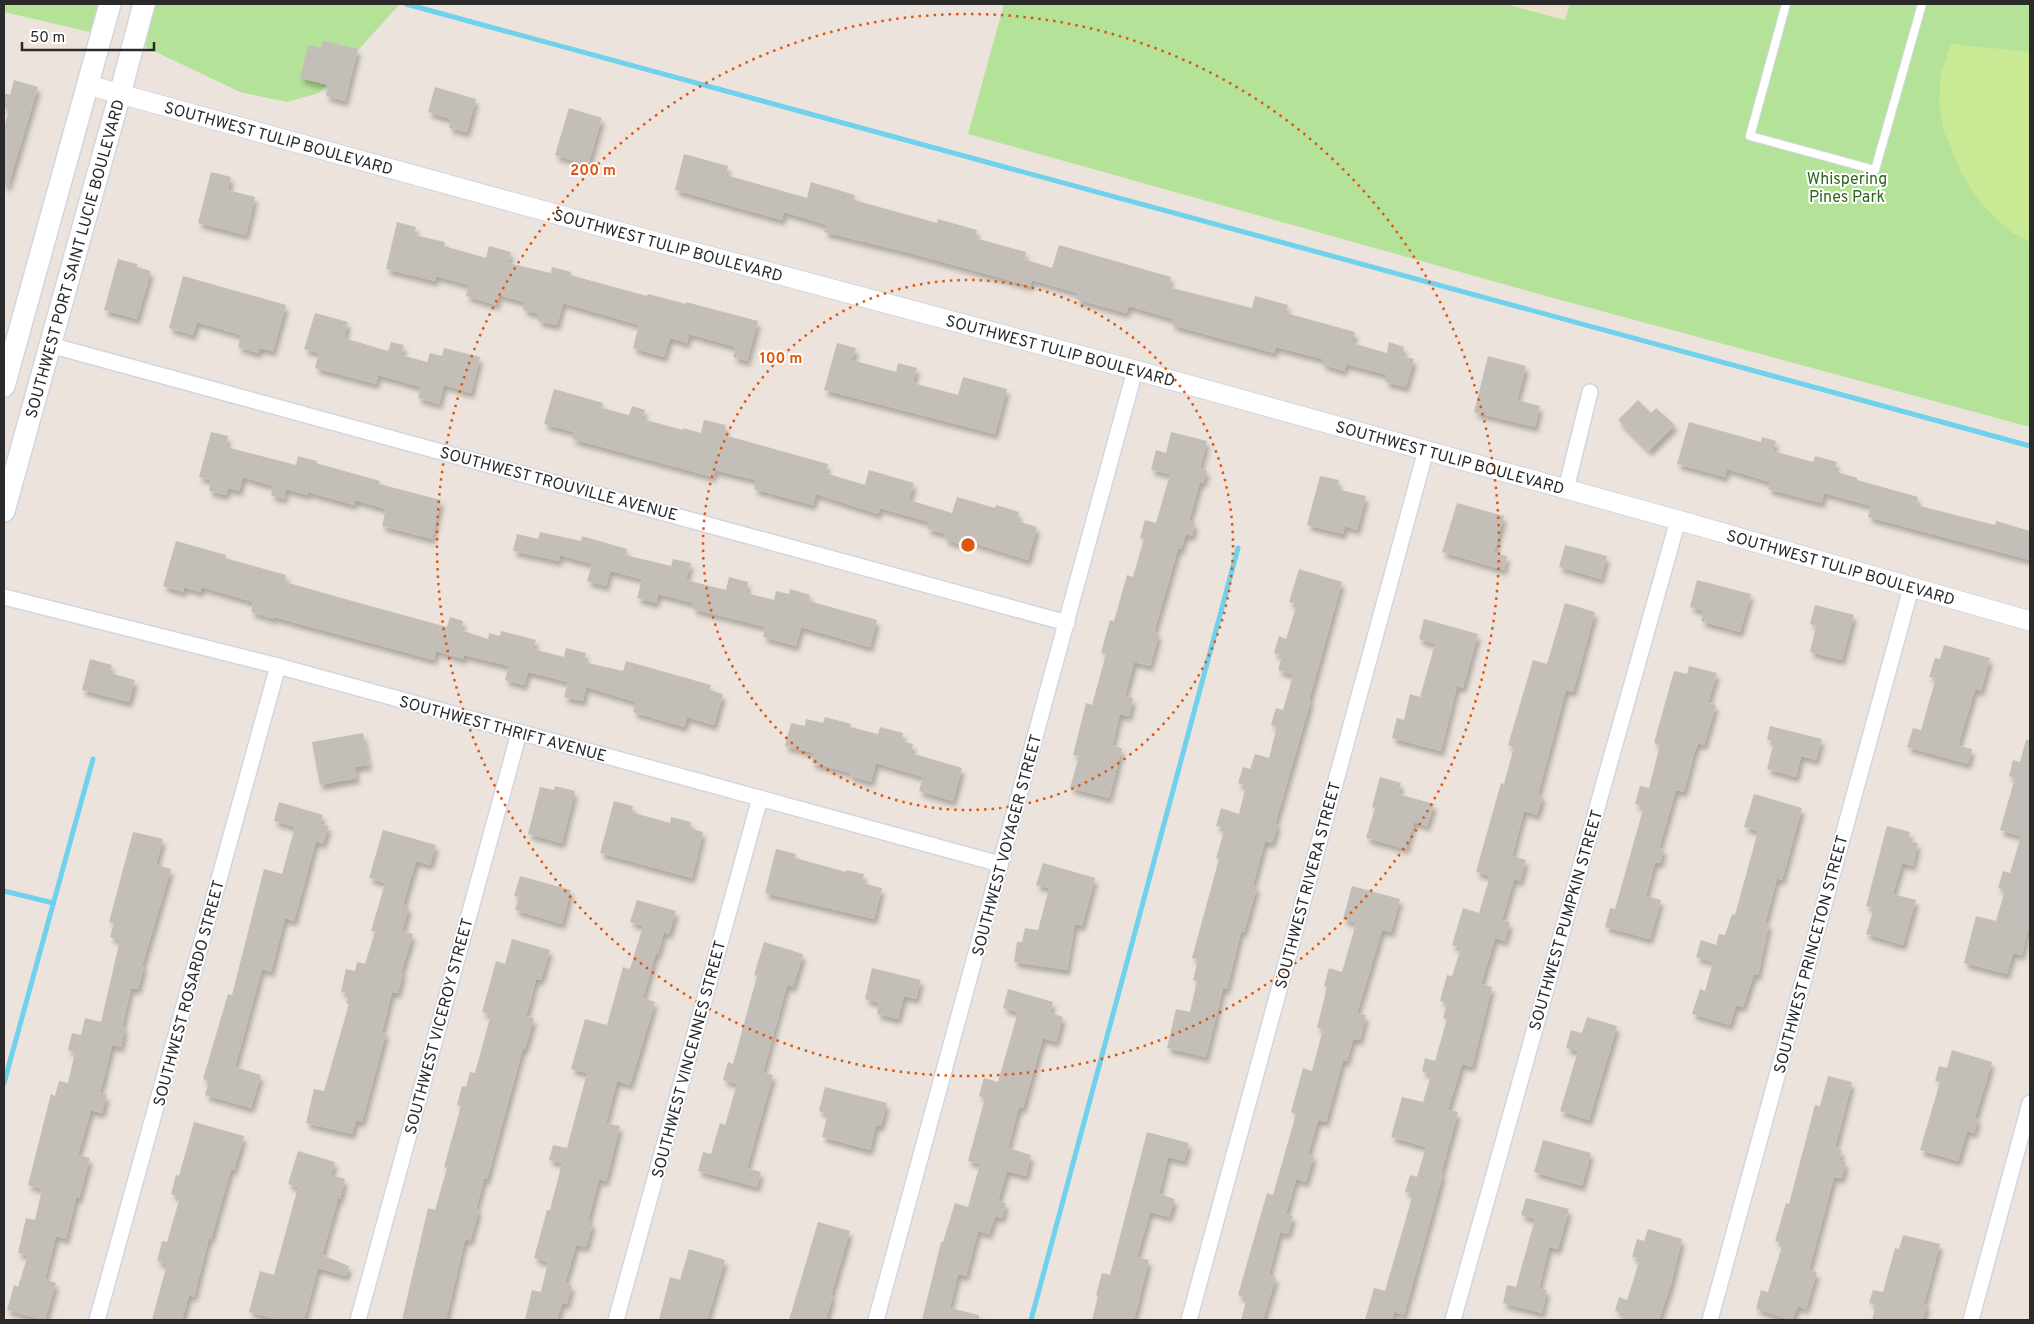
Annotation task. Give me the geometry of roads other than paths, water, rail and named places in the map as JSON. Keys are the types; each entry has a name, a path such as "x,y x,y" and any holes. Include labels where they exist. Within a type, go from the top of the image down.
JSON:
{"main road":[{"name":"SOUTHWEST PORT SAINT LUCIE BOULEVARD","path":"4,386 110,4"},
{"name":"SOUTHWEST PORT SAINT LUCIE BOULEVARD","path":"4,511 144,4"}],"street":[{"name":"SOUTHWEST TULIP BOULEVARD","path":"88,85 1426,450 2030,621"},
{"name":"SOUTHWEST TROUVILLE AVENUE","path":"50,345 1067,623"},
{"name":"SOUTHWEST VOYAGER STREET","path":"876,1320 1135,370"},
{"path":"1566,489 1590,392"},
{"name":"SOUTHWEST RIVERA STREET","path":"1189,1320 1426,450"},
{"name":"SOUTHWEST PUMPKIN STREET","path":"1453,1320 1678,520"},
{"name":"SOUTHWEST PRINCETON STREET","path":"1710,1320 1911,588"},
{"name":"SOUTHWEST THRIFT AVENUE","path":"4,596 278,666 1000,864"},
{"name":"SOUTHWEST ROSARDO STREET","path":"97,1320 278,666"},
{"name":"SOUTHWEST VICEROY STREET","path":"358,1320 518,733"},
{"name":"SOUTHWEST VINCENNES STREET","path":"616,1320 760,798"},
{"path":"1971,1320 2030,1103"}],"lane":[{"path":"1786,4 1750,136 1875,170 1922,4"}],"waterway":[{"path":"406,4 2030,446"},
{"path":"1031,1320 1238,548"},
{"path":"4,1083 93,759"},
{"path":"4,891 53,903"}],"park label":[{"name":"Whispering Pines Park","path":"1847,187"}]}
